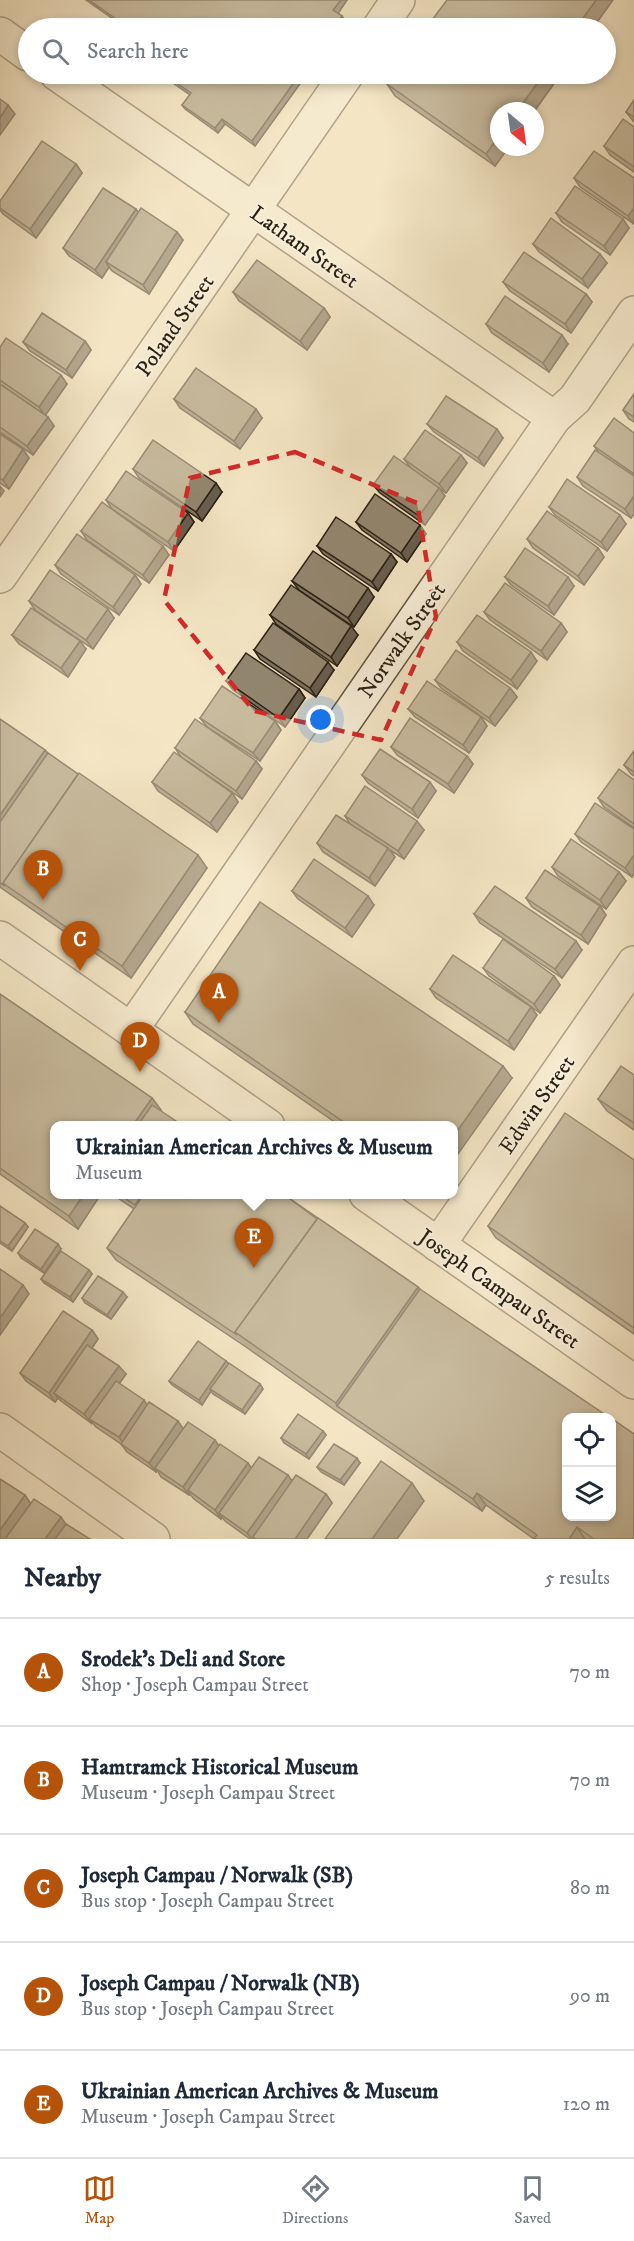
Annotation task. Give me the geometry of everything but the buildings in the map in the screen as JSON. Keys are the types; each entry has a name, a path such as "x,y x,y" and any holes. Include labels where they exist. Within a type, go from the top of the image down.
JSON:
{"street":[{"path":"386,18 398,0"},
{"path":"0,34 18,47"},
{"name":"Latham Street","path":"71,84 554,418"},
{"name":"Poland Street","path":"0,576 340,84"},
{"name":"Norwalk Street","path":"131,1029 554,418 575,399 634,313"},
{"path":"0,938 262,1121"},
{"name":"Edwin Street","path":"438,1245 634,963"},
{"name":"Joseph Campau Street","path":"373,1199 634,1382"},
{"path":"0,1430 153,1539"}],"highlighted area":[{"path":"295,452 417,503 436,617 381,740 254,711 164,600 190,478"}],"place":[{"name":"Hamtramck Historical Museum","path":"43,900"},
{"name":"Joseph Campau / Norwalk (SB)","path":"80,971"},
{"name":"Srodek's Deli and Store","path":"219,1023"},
{"name":"Joseph Campau / Norwalk (NB)","path":"140,1072"},
{"name":"Ukrainian American Archives & Museum","path":"254,1268"}]}
